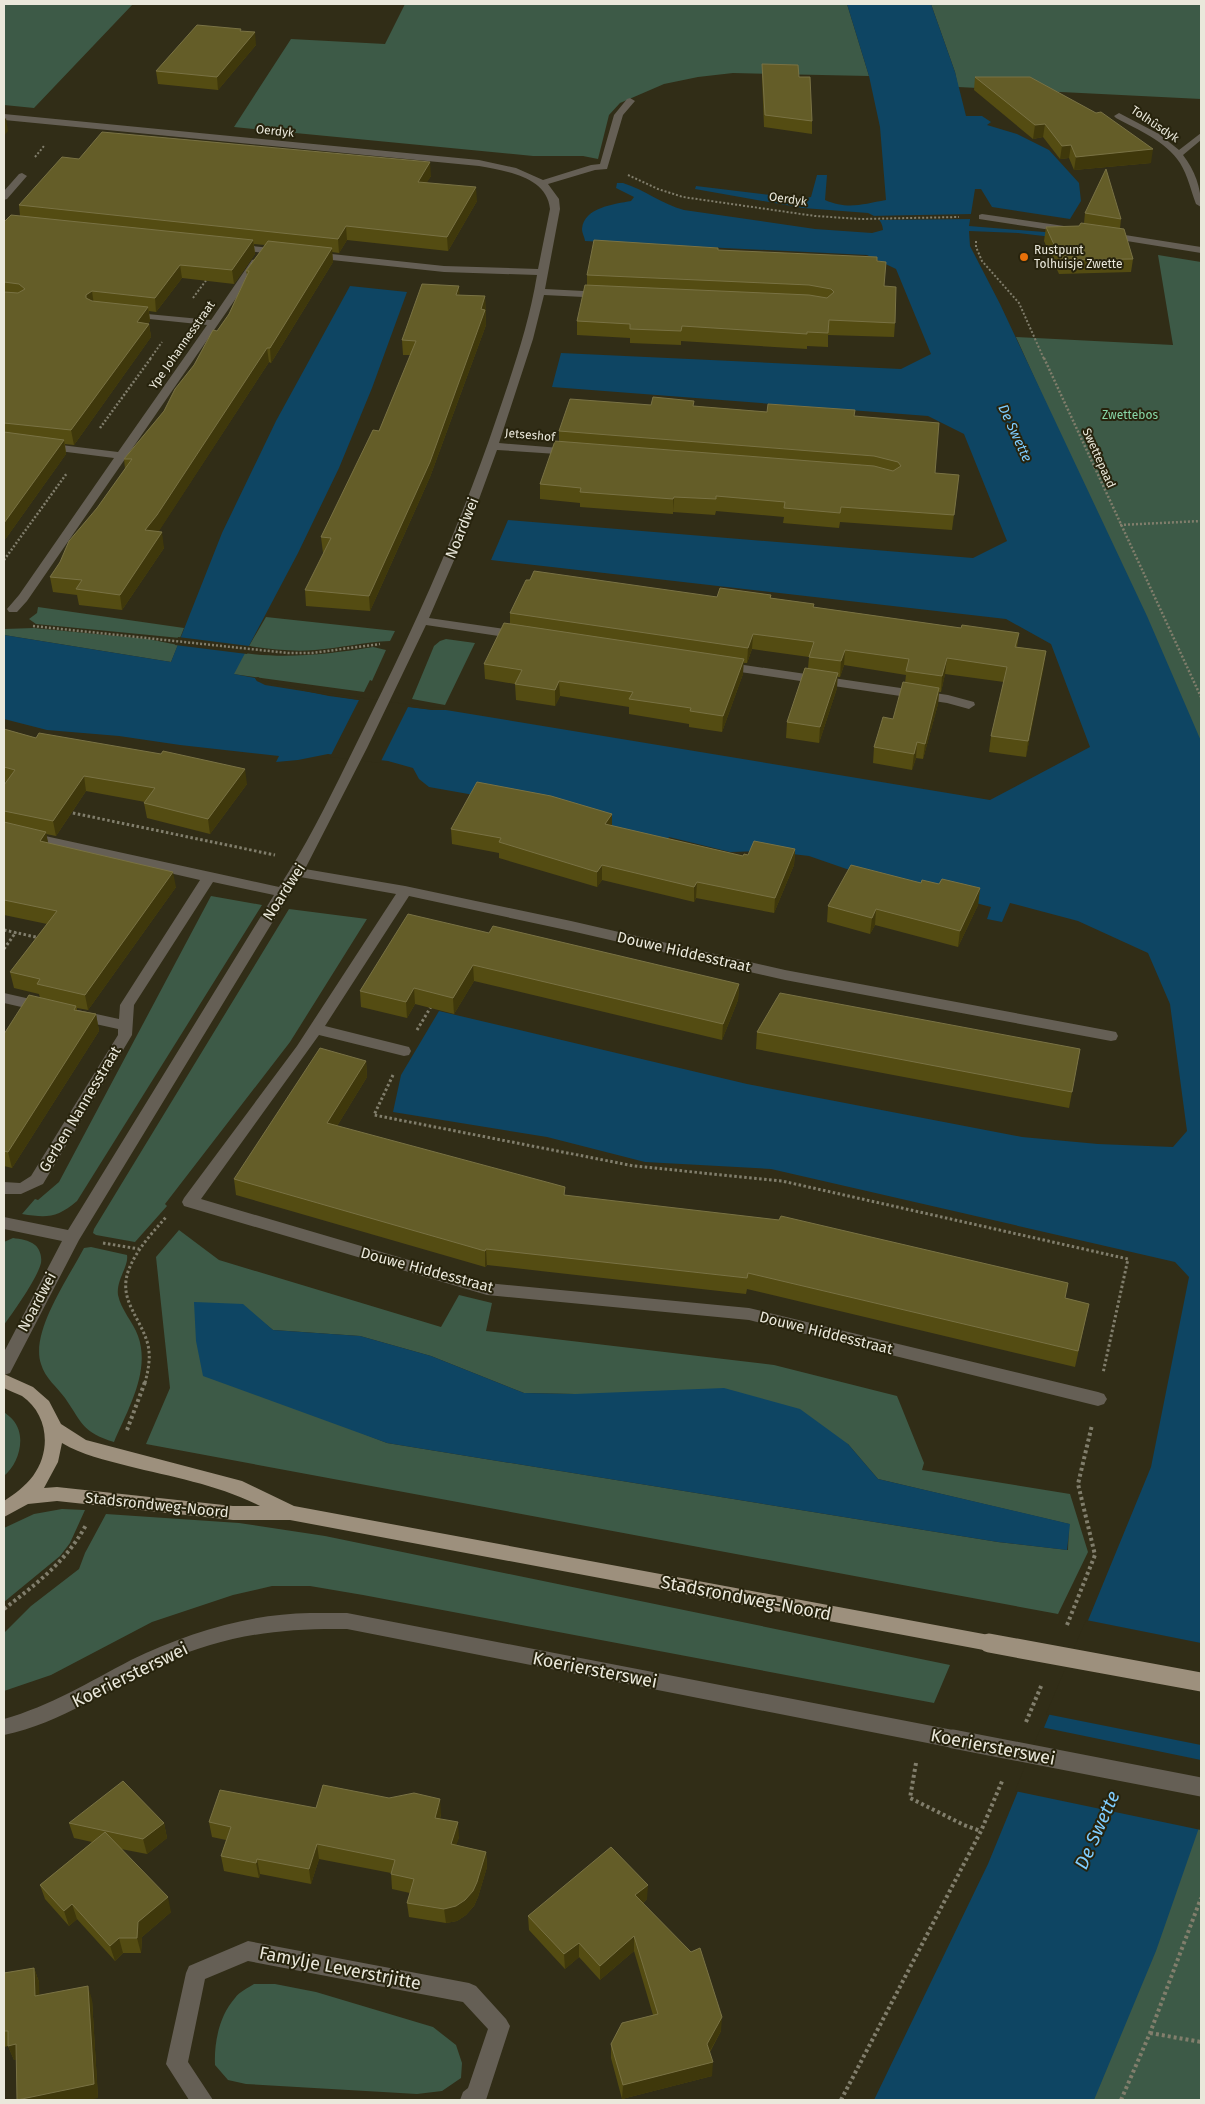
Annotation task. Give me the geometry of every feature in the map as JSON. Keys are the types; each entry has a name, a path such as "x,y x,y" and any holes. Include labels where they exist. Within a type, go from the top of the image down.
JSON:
{"main road":[{"path":"4,1382 19,1386 36,1397 48,1411 54,1429 55,1446 50,1464 40,1481 24,1497 4,1510"},
{"name":"Stadsrondweg-Noord","path":"54,1429 80,1445 98,1451 242,1488 290,1513"},
{"name":"Stadsrondweg-Noord","path":"24,1497 58,1494 233,1513 290,1513 1201,1682"}],"street":[{"path":"226,246 444,268 542,272 555,209 554,199 542,183 594,167 604,167 619,115 630,101"},
{"name":"Tolhûsdyk","path":"1119,116 1158,138 1178,155 1189,172 1201,204"},
{"name":"Oerdyk","path":"4,117 479,164 513,170 542,183"},
{"name":"Tolhûsdyk","path":"1178,155 1201,136"},
{"path":"4,197 22,176"},
{"path":"982,217 1078,231"},
{"path":"1097,234 1201,250"},
{"name":"Ype Johannesstraat","path":"13,609 23,598 265,250"},
{"name":"Noardwei","path":"4,1368 72,1237 283,892 301,866 393,684 423,621 460,534 494,446 540,292 542,272"},
{"path":"540,292 610,295"},
{"path":"122,313 214,323"},
{"path":"4,442 121,456"},
{"name":"Jetseshof","path":"494,446 584,453"},
{"path":"423,621 530,637"},
{"path":"714,665 948,699 969,705"},
{"path":"4,831 283,892"},
{"name":"Douwe Hiddesstraat","path":"301,866 404,891 571,926 786,975 1111,1036"},
{"name":"Gerben Nannesstraat","path":"4,1188 27,1188 37,1180 125,1035 127,1005 209,877"},
{"path":"190,1202 316,1029 404,891"},
{"path":"4,998 125,1026"},
{"path":"316,1029 404,1051"},
{"name":"Douwe Hiddesstraat","path":"190,1202 486,1289 749,1314 1098,1398"},
{"path":"4,1223 72,1237"},
{"name":"Koeriersterswei","path":"4,1727 22,1724 65,1706 155,1658 207,1638 250,1626 298,1621 337,1621 377,1627 1201,1787"},
{"name":"Famylje Leverstrjitte","path":"202,2100 177,2064 196,1973 248,1951 469,1993 499,2026 477,2094 471,2100"}],"path":[{"path":"22,176 20,173 64,123"},
{"name":"Oerdyk","path":"604,167 614,168 658,189 683,196 815,216 861,218 965,217"},
{"name":"Swettepaad","path":"976,240 976,247 982,261 997,276 1019,304 1201,697"},
{"path":"4,560 207,279"},
{"path":"1120,525 1201,521"},
{"path":"26,626 49,626 262,651 312,653 378,644 410,648"},
{"path":"61,810 301,866"},
{"path":"4,930 42,938"},
{"path":"4,949 16,932"},
{"path":"434,1001 404,1051 374,1115 634,1166 782,1181 1128,1259 1078,1484 1095,1555 1063,1634"},
{"path":"72,1237 140,1250 171,1212 190,1202"},
{"path":"1026,1723 1044,1678"},
{"path":"915,1771 910,1798 964,1826 980,1831"},
{"path":"841,2100 980,1831 1003,1777"},
{"path":"1121,2100 1150,2033 1201,1898"},
{"path":"1150,2033 1201,2042"}],"green space":[{"path":"4,4 133,4 34,108 4,105"},
{"path":"405,4 847,4 869,76 733,73 698,77 664,84 620,103 609,115 598,159 583,156 533,156 234,127 291,39 385,44"},
{"path":"931,4 1201,4 1201,99 958,87 955,72"},
{"name":"Zwettebos","path":"1158,255 1201,262 1201,747 1016,337 1173,345"},
{"path":"38,607 184,628 180,638 36,624 29,619 37,613"},
{"path":"266,617 395,631 390,641 307,651 249,646"},
{"path":"34,628 148,639 178,645 171,662 4,635 4,629"},
{"path":"446,639 475,643 445,705 412,699 434,646"},
{"path":"373,647 386,650 372,681 370,680 364,692 233,674 244,653 276,656 308,655"},
{"path":"211,896 262,905 77,1201 57,1214 38,1216 22,1214 35,1199 38,1200 59,1182"},
{"path":"289,909 367,919 290,1042 165,1204 167,1206 135,1242 96,1235 93,1233 94,1229"},
{"path":"179,1230 219,1260 441,1327 459,1295 492,1303 486,1331 774,1365 897,1396 924,1463 922,1470 1070,1494 1088,1552 1058,1614 146,1444 170,1388 156,1257","holes":["242,1305 273,1330 360,1336 431,1356 524,1393 575,1394 848,1444 878,1479 1069,1524 1068,1550 998,1542 387,1443 331,1421"]},
{"path":"13,1238 35,1245 40,1253 41,1263 30,1286 4,1325 4,1242"},
{"path":"91,1247 127,1255 118,1295 136,1331 141,1349 140,1377 131,1404 114,1442 95,1435 84,1426 65,1398 45,1374 39,1351 46,1321 61,1289 84,1248"},
{"path":"4,1412 17,1427 20,1434 20,1442 14,1464 4,1476"},
{"path":"62,1509 85,1510 70,1543 60,1556 4,1602 4,1528 34,1514"},
{"path":"106,1514 239,1523 325,1536 950,1665 934,1703 363,1595 310,1586 272,1586 233,1595 152,1622 51,1675 4,1691 4,1633 31,1606 79,1569 85,1553"},
{"path":"1201,1749 1201,2100 1085,2100"},
{"path":"254,1984 275,1984 316,1992 433,2027 456,2045 462,2063 461,2078 442,2091 417,2094 246,2084 228,2080 215,2065 215,2048 221,2021 235,1998"}],"water":[{"name":"De Swette","path":"847,4 931,4 955,72 966,116 982,116 991,122 987,125 1017,134 1049,150 1079,183 1081,201 1070,219 992,207 981,189 975,189 969,226 1057,233 1069,239 1018,233 969,231 970,246 1000,304 1147,616 1201,741 1201,1822 1156,1951 1094,2100 874,2100 988,1864 1151,1467 1189,1277 1175,1262 771,1169 645,1162 547,1137 393,1112 401,1075 439,1011 747,1084 1022,1137 1098,1144 1173,1147 1187,1131 1170,1004 1148,953 1078,921 1010,903 1002,922 987,919 991,907 919,888 916,893 809,856 767,851 730,852 669,837 664,844 474,795 429,787 419,779 413,768 388,761 328,754 276,762 279,756 119,736 47,730 4,719 4,635 171,662 222,533 276,421 350,286 407,292 372,388 339,468 298,553 234,674 255,678 257,681 329,696 433,710 446,710 990,800 1090,747 1051,644 1006,619 491,560 508,520 973,558 1007,541 964,434 928,416 552,387 561,353 901,369 931,354 896,269 867,255 585,241 582,232 584,222 594,211 609,205 631,201 634,197 616,188 617,183 631,186 684,210 815,229 872,233 883,230 882,224 878,219 868,213 803,208 695,189 696,186 802,199 811,197 817,175 827,175 825,200 848,205 886,200 880,127 869,76"},
{"path":"194,1302 243,1304 273,1330 360,1336 431,1356 524,1393 575,1394 724,1388 800,1409 848,1444 878,1479 1070,1524 1067,1550 998,1542 387,1443 203,1376 196,1341"}],"pier":[{"path":"972,214 972,219 876,220 869,216"},
{"path":"178,637 251,646 247,654 175,645"},
{"path":"258,677 266,682 329,693 433,708 444,707 443,710 433,710 408,707 380,763 330,757 359,700 265,685 257,681 255,678"},
{"path":"1086,1620 1201,1643 1201,1745 1046,1714"},
{"path":"1041,1727 1201,1760 1201,1830 1015,1791"}],"building":[{"path":"197,25 255,32 217,77 156,71"},
{"path":"762,64 798,65 799,77 810,77 812,121 765,115"},
{"path":"975,77 1030,77 1096,113 1101,112 1153,149 1076,157 1071,145 1062,146 1045,124 1035,125"},
{"path":"102,132 430,162 418,182 476,187 447,237 346,226 338,239 19,205 62,157 79,159"},
{"path":"1106,169 1121,219 1085,213"},
{"path":"11,215 253,240 232,270 180,265 155,298 92,291 86,295 86,298 92,301 148,307 137,322 149,324 71,430 4,423 4,292 18,293 25,289 19,284 4,282 4,222"},
{"path":"1081,223 1124,229 1133,259 1061,260 1046,227 1079,226"},
{"path":"594,240 718,248 718,250 877,257 877,261 886,262 884,286 896,287 895,323 829,320 828,333 807,332 807,334 682,326 681,331 630,329 630,324 577,321 585,285 809,295 827,298 834,292 831,289 809,285 587,275"},
{"path":"268,241 332,248 270,348 267,348 157,515 145,530 162,532 120,595 76,589 82,580 50,577 60,562 69,541 97,508 132,459 124,459 164,411 175,389 194,365 213,330 217,331 229,314 249,271 246,271"},
{"path":"422,284 459,286 456,295 485,296 481,309 485,310 430,462 369,596 305,590 331,538 321,537 373,430 379,431 416,341 402,340"},
{"path":"653,397 694,401 693,406 767,412 768,404 855,410 854,416 939,423 935,473 959,475 954,515 841,507 840,513 784,508 785,502 716,496 716,499 674,497 673,499 580,492 581,488 540,484 555,441 874,466 893,471 901,466 898,462 874,456 559,431 570,399 651,405"},
{"path":"4,432 64,440 4,523"},
{"path":"534,571 717,597 720,588 771,595 770,598 814,604 813,607 961,628 962,625 1019,633 1015,647 1046,651 1028,741 991,736 1007,667 947,658 942,676 906,671 909,659 845,650 841,661 809,657 814,642 753,634 748,648 510,613 526,580 530,580"},
{"path":"504,623 744,659 723,716 690,711 691,708 629,699 633,692 559,681 555,690 515,684 522,670 484,664"},
{"path":"805,668 838,673 820,727 787,722"},
{"path":"903,682 939,688 925,744 917,742 914,754 874,747 883,717 893,719"},
{"path":"4,729 36,738 39,733 161,754 163,751 245,769 208,819 144,803 155,788 84,776 53,821 4,811 4,785 15,770 4,767"},
{"path":"477,782 551,796 612,814 605,824 743,856 744,854 748,855 754,841 795,849 775,898 697,882 694,887 602,865 597,872 499,842 501,838 451,829"},
{"path":"4,822 46,832 40,841 173,872 85,995 37,984 40,979 10,972 57,911 4,900"},
{"path":"851,865 921,883 922,880 939,884 942,879 980,888 960,931 876,909 872,918 828,906"},
{"path":"408,914 489,933 493,926 739,984 723,1024 473,965 453,998 414,988 406,1002 360,991"},
{"path":"780,993 1080,1049 1072,1092 757,1032"},
{"path":"29,995 76,1006 74,1010 96,1014 8,1152 4,1151 4,1034"},
{"path":"320,1048 366,1061 327,1123 565,1187 564,1195 779,1220 781,1216 1068,1283 1065,1298 1089,1304 1078,1351 748,1273 747,1278 486,1249 485,1251 234,1179"},
{"path":"123,1781 164,1823 143,1839 69,1823"},
{"path":"323,1785 389,1798 414,1793 440,1799 435,1818 458,1822 451,1844 486,1852 473,1891 456,1906 444,1909 407,1903 414,1879 391,1874 395,1860 317,1844 309,1869 257,1859 256,1863 221,1856 231,1827 209,1822 220,1790 316,1808"},
{"path":"105,1832 168,1897 138,1922 137,1938 119,1938 110,1946 72,1904 64,1911 40,1885"},
{"path":"611,1847 648,1885 635,1895 691,1952 700,1948 722,2017 707,2044 713,2062 623,2085 611,2044 622,2023 658,2014 634,1936 600,1966 579,1943 564,1954 528,1916"},
{"path":"34,1968 35,1996 88,1986 94,2084 17,2100 16,2044 8,2046 8,2031 4,2031 4,1973"}],"place":[{"name":"Rustpunt Tolhuisje Zwette","path":"1024,257"}]}
